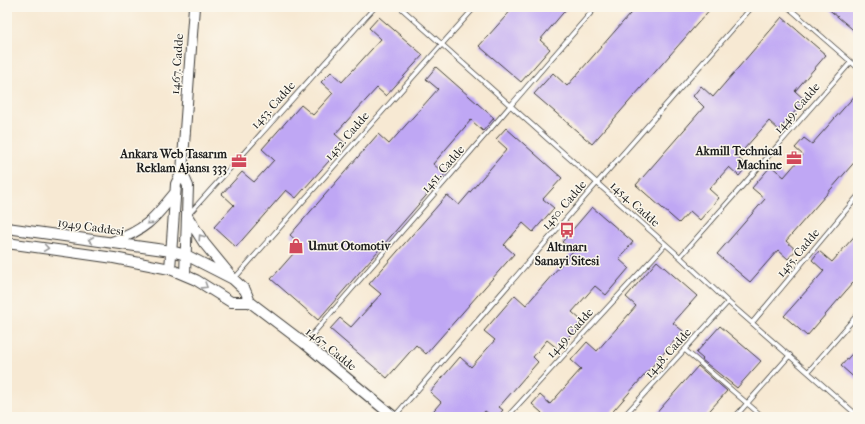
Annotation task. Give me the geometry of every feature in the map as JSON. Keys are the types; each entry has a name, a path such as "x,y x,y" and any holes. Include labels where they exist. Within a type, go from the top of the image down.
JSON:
{"street":[{"name":"1467. Cadde","path":"170,269 176,184 182,172 194,7"},
{"name":"1467. Cadde","path":"182,172 188,186 185,275"},
{"path":"110,242 129,235 145,226 154,218 175,193"},
{"path":"187,216 212,254 234,279"},
{"name":"1949 Caddesi","path":"7,228 171,250"},
{"path":"7,243 114,258 170,269 196,280 231,302 250,302"},
{"name":"1467. Cadde","path":"171,250 186,255 234,279 245,290 250,302 304,343 394,417"}],"lane":[{"name":"1453. Cadde","path":"187,216 375,7"},
{"name":"1454. Cadde","path":"400,7 597,182 728,302 858,416"},
{"name":"1452. Cadde","path":"234,279 475,7"},
{"name":"1451. Cadde","path":"304,343 596,7"},
{"name":"1450. Cadde","path":"394,417 597,182 752,7"},
{"path":"788,7 858,68"},
{"name":"1449. Cadde","path":"680,257 851,62"},
{"name":"1455. Cadde","path":"752,323 858,196"},
{"name":"1449. Cadde","path":"507,417 665,245"},
{"name":"1448. Cadde","path":"624,417 728,302"},
{"path":"808,372 858,314"},
{"path":"685,350 763,417"},
{"path":"735,417 790,355"}],"building":[{"path":"514,7 568,7 540,40 550,49 521,82 479,46"},
{"path":"636,7 712,7 592,144 534,94 553,73 567,86"},
{"path":"826,7 858,7 858,35 851,28"},
{"path":"379,17 423,55 386,96 377,88 335,134 345,143 296,198 286,190 236,247 214,227 234,205 222,194 242,172 254,182 274,160 262,149 301,105 313,115 333,93 321,82 331,72 342,82 381,39 369,28"},
{"path":"782,17 826,55 795,91 805,100 779,130 769,121 737,157 747,166 739,176 729,167 709,189 719,198 700,220 690,211 679,223 636,185 704,107 693,96 701,86 713,97"},
{"path":"436,67 494,118 483,131 471,120 433,164 445,174 318,320 271,279 301,245 290,235 378,134 389,144 438,89 426,79"},
{"path":"858,92 858,158 786,241 796,250 788,259 778,250 750,282 717,254 765,199 752,188 771,166 784,177 803,155 795,148 804,138 812,144"},
{"path":"506,128 562,178 543,199 554,208 533,232 523,223 504,245 514,254 426,354 416,345 387,378 330,329 340,318 351,327 381,294 369,284 447,195 459,205 507,149 496,139"},
{"path":"592,207 633,242 619,259 629,268 606,295 595,286 572,312 582,321 558,349 547,340 533,357 538,362 499,407 503,410 497,417 493,417 485,411 480,417 428,417 441,402 430,392 460,357 471,367 495,340 484,331 515,295 526,305 573,251 562,242"},
{"path":"858,232 858,277 807,336 784,316 824,271 812,260 819,251 832,262"},
{"path":"657,261 697,296 673,323 683,331 608,417 539,417 542,413 532,404 540,395 550,404 581,369 571,360 587,342 597,351 636,306 626,297"},
{"path":"720,326 761,361 737,388 702,360 703,359 696,353"},
{"path":"858,347 858,381 841,366"},
{"path":"698,366 727,391 704,417 653,417"}],"place":[{"name":"Akmill Technical Machine","path":"794,158"},
{"name":"Ankara Web Tasarım Reklam Ajansı 333","path":"239,161"},
{"name":"Altınarı Sanayi Sitesi","path":"567,230"},
{"name":"Umut Otomotiv","path":"296,246"}]}
